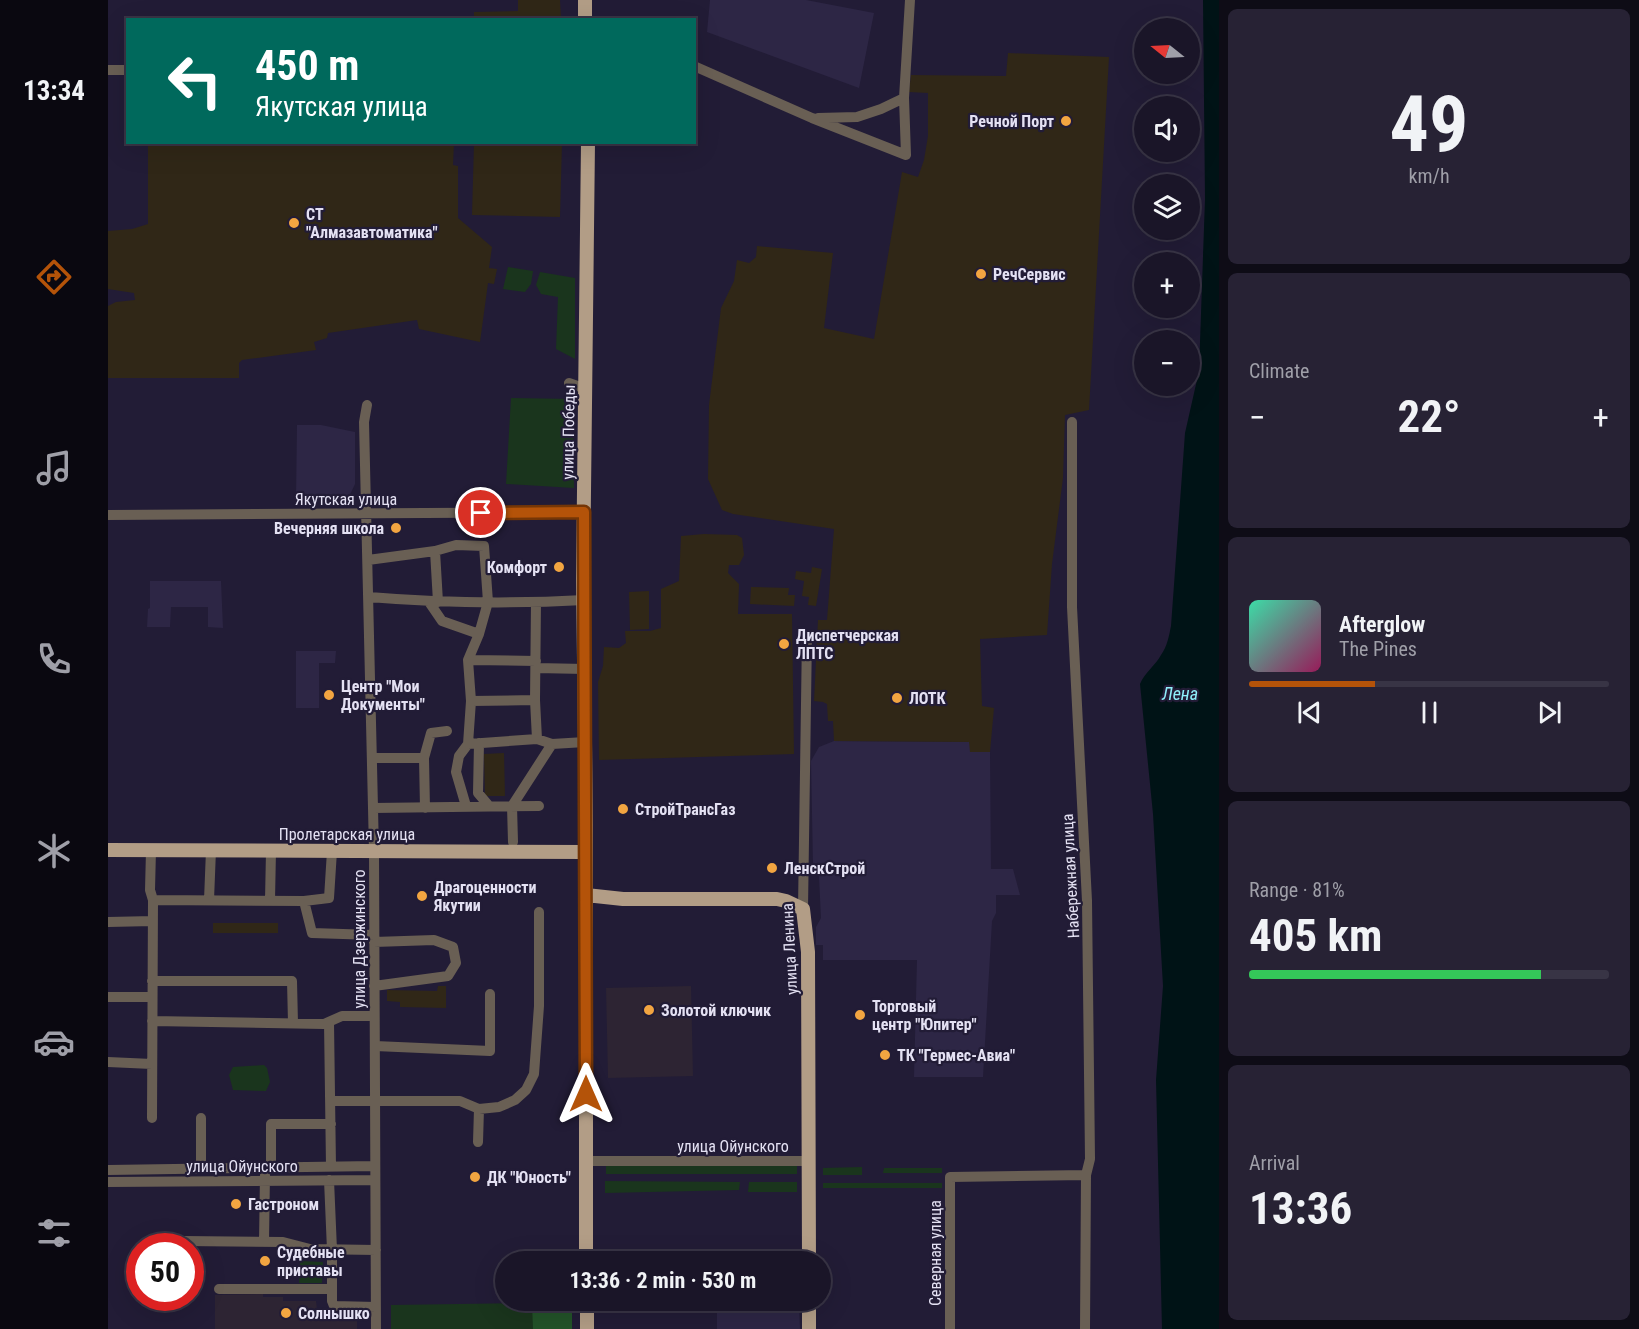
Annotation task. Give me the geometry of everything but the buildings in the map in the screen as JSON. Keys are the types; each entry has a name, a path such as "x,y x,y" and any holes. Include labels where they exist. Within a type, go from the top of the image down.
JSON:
{"main road":[{"path":"585,0 587,18"},
{"name":"улица Победы","path":"586,1251 584,512 588,144"},
{"name":"Пролетарская улица","path":"108,850 586,852"},
{"path":"586,895 623,899 777,899 786,900 803,909"},
{"name":"улица Ленина","path":"803,909 808,952 809,1251"},
{"path":"586,1311 587,1329"},
{"path":"809,1311 809,1329"}],"street":[{"path":"696,67 812,118 906,155 904,98 910,0"},
{"path":"108,70 126,70"},
{"path":"812,118 856,117 904,98"},
{"path":"569,382 586,389"},
{"name":"улица Дзержинского","path":"367,405 364,422 374,851 376,1329"},
{"name":"Набережная улица","path":"1072,422 1072,607 1075,700 1085,856 1089,993 1090,1159 1086,1175 1085,1329"},
{"name":"Якутская улица","path":"108,514 584,512"},
{"path":"368,560 435,551 456,544 484,546 488,602 479,634 468,660 478,793 489,806"},
{"path":"435,551 433,602 442,621 479,634"},
{"path":"369,597 433,602 536,603 584,600"},
{"path":"536,603 537,739"},
{"name":"улица Ленина","path":"803,909 807,635"},
{"path":"468,660 585,669"},
{"path":"471,701 535,700"},
{"path":"425,808 424,758 431,733 447,731"},
{"path":"466,806 456,772 459,756 473,743 537,739 552,744 585,742"},
{"path":"513,842 512,806 552,744"},
{"path":"372,758 424,758"},
{"path":"373,808 539,806"},
{"path":"151,850 150,890 153,900 152,1118"},
{"path":"209,900 211,850"},
{"path":"270,900 272,851"},
{"path":"153,900 304,901 329,898 332,851"},
{"path":"304,901 312,933 374,939 434,940 453,947 456,963 448,976 374,986"},
{"path":"330,1101 460,1101 479,1109 499,1107 515,1100 526,1090 534,1074 539,1006 539,912"},
{"path":"108,922 153,921"},
{"path":"152,981 292,981 294,1023"},
{"path":"375,1046 490,1051 490,994"},
{"path":"108,997 152,997"},
{"path":"152,1022 324,1024 342,1016 374,1016"},
{"path":"329,1022 331,1167"},
{"path":"108,1062 152,1064"},
{"path":"478,1142 479,1109"},
{"path":"201,1118 201,1169"},
{"path":"264,1242 265,1181 271,1124 331,1124"},
{"name":"улица Ойунского","path":"586,1161 808,1161"},
{"name":"улица Ойунского","path":"108,1170 375,1166"},
{"name":"Северная улица","path":"950,1329 950,1178 1086,1175"},
{"path":"329,1180 332,1302 334,1306 376,1307"},
{"name":"улица Ойунского","path":"108,1182 375,1180"},
{"path":"204,1241 284,1242 310,1250 376,1250"},
{"path":"219,1289 332,1289"}],"shaded area":[{"path":"518,0 560,0 561,18 474,18 474,12 518,11"},
{"path":"710,0 806,0 874,13 859,88 707,32"},
{"name":"Речной Порт","path":"1008,53 1109,57 1089,410 1065,415 1063,478 1052,564 1047,635 980,639 982,706 994,708 990,752 970,752 969,742 834,741 833,721 828,721 827,704 814,701 818,620 827,620 834,529 733,514 722,510 708,479 709,405 721,308 734,281 737,260 749,263 756,257 757,246 833,253 824,328 874,339 902,172 918,177 924,160 928,136 928,93 909,92 911,75 1006,76"},
{"path":"157,144 454,144 453,165 458,166 458,218 492,247 489,268 497,269 494,284 488,283 480,342 419,329 417,320 328,333 327,338 314,342 316,350 242,360 239,363 239,378 108,378 108,306 116,302 135,300 134,293 108,289 108,231 132,229 148,224 148,146"},
{"path":"474,144 562,144 560,217 472,215"},
{"path":"297,425 321,425 355,432 355,484 347,501 296,499"},
{"path":"737,535 742,538 744,555 739,565 729,565 728,573 739,584 738,614 792,614 794,754 599,760 598,682 603,666 604,647 619,648 626,643 625,631 650,631 661,628 661,589 679,581 681,536"},
{"path":"812,567 822,569 816,606 808,605 809,597 802,596 804,581 795,579 796,571 811,573"},
{"path":"150,581 221,581 223,628 208,627 208,607 171,607 170,627 147,627"},
{"path":"751,587 789,588 788,595 795,595 794,606 750,604"},
{"path":"649,591 649,629 630,630 629,592"},
{"path":"296,651 336,651 335,663 319,663 319,708 296,708"},
{"path":"834,741 970,742 970,752 990,752 991,869 1013,869 1020,895 996,895 996,913 992,921 983,1077 914,1077 917,960 823,960 823,945 816,945 816,927 821,918 818,868 813,866 811,761 819,747"},
{"path":"504,753 505,796 485,796 484,754"},
{"path":"213,923 278,923 278,933 213,933"},
{"path":"438,986 446,986 446,1008 400,1007 400,1002 387,1001 387,990 437,991"},
{"name":"Золотой ключик","path":"691,986 693,1076 608,1078 606,988"},
{"name":"Солнышко","path":"263,1294 263,1297 283,1297 283,1301 316,1301 317,1309 357,1310 357,1329 215,1329 215,1295"},
{"path":"717,1311 799,1311 800,1329 717,1329"}],"green space":[{"path":"508,267 533,271 531,284 525,292 503,289"},
{"path":"540,272 575,278 575,359 556,349 558,297 541,294 536,285"},
{"path":"511,398 573,399 574,488 506,484"},
{"path":"264,1065 267,1068 270,1082 266,1091 233,1090 229,1075 233,1067"},
{"path":"606,1163 797,1164 797,1174 606,1174"},
{"path":"862,1167 862,1175 823,1175 823,1168"},
{"path":"884,1168 942,1168 942,1173 883,1173"},
{"path":"605,1181 740,1182 739,1190 605,1193"},
{"path":"749,1182 797,1182 797,1192 748,1192"},
{"path":"823,1183 942,1183 942,1188 823,1188"},
{"path":"300,1261 323,1262 322,1283 299,1283"},
{"path":"495,1304 495,1311 533,1311 533,1329 391,1329 391,1305"},
{"path":"532,1311 572,1311 572,1329 533,1329"}],"water":[{"name":"Лена","path":"1203,0 1219,0 1219,1329 1162,1329 1156,1080 1163,986 1153,814 1140,684 1163,652 1171,626 1185,433 1193,396 1200,396 1205,199"}],"place":[{"name":"Речной Порт","path":"1066,121"},
{"name":"СТ \"Алмазавтоматика\"","path":"294,223"},
{"name":"РечСервис","path":"981,274"},
{"name":"Вечерняя школа","path":"396,528"},
{"name":"Комфорт","path":"559,567"},
{"name":"Диспетчерская ЛПТС","path":"784,644"},
{"name":"Центр \"Мои Документы\"","path":"329,695"},
{"name":"ЛОТК","path":"897,698"},
{"name":"СтройТрансГаз","path":"623,809"},
{"name":"ЛенскСтрой","path":"772,868"},
{"name":"Драгоценности Якутии","path":"422,896"},
{"name":"Золотой ключик","path":"649,1010"},
{"name":"Торговый центр \"Юпитер\"","path":"860,1015"},
{"name":"ТК \"Гермес-Авиа\"","path":"885,1055"},
{"name":"ДК \"Юность\"","path":"475,1177"},
{"name":"Гастроном","path":"236,1204"},
{"name":"Судебные приставы","path":"265,1261"},
{"name":"Солнышко","path":"286,1313"}],"route":[{"path":"481,513 584,512 586,1094"}]}
